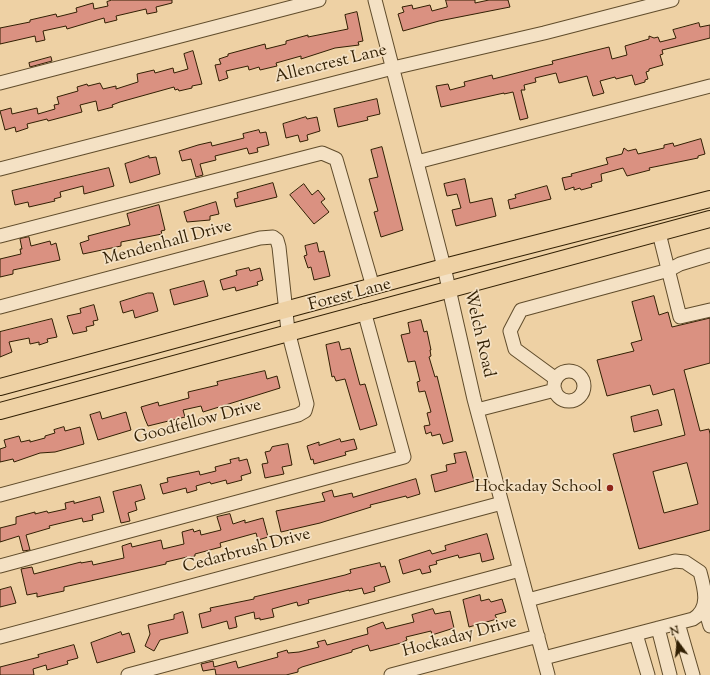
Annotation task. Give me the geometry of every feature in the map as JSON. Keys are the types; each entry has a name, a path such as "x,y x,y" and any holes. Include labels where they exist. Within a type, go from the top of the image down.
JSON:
{"main road":[{"name":"Forest Lane","path":"0,387 444,268 710,199"},
{"path":"654,214 659,233"},
{"name":"Forest Lane","path":"0,411 364,311 710,219"}],"street":[{"path":"0,83 319,0"},
{"name":"Welch Road","path":"375,0 444,268 477,410 548,675"},
{"name":"Allencrest Lane","path":"0,169 393,68 544,33 672,0"},
{"path":"417,162 710,86"},
{"path":"0,236 322,153 336,159 373,287"},
{"path":"659,233 680,317 710,310"},
{"name":"Mendenhall Drive","path":"0,307 268,236 277,240 287,310"},
{"path":"477,410 555,384 515,349 510,331 521,310 669,270 680,264 710,256"},
{"name":"Goodfellow Drive","path":"0,495 298,416 305,411 307,404 288,332 287,310"},
{"path":"0,566 404,457 364,311"},
{"name":"Cedarbrush Drive","path":"0,637 502,503"},
{"path":"528,600 675,561 685,562 695,567 700,572 707,600 705,608 700,616 544,658"},
{"path":"128,675 520,570"},
{"path":"705,608 710,626"},
{"path":"678,623 693,675"},
{"path":"658,628 670,675"},
{"path":"636,634 648,675"},
{"name":"Hockaday Drive","path":"391,675 538,636"}],"building":[{"path":"112,0 172,0 172,3 156,7 157,12 147,14 146,9 116,16 117,20 105,23 104,18 67,29 66,26 43,31 45,40 36,42 35,36 0,44 0,28 30,22 30,20 56,14 57,17 77,12 76,8 93,3 94,9 108,6 107,2"},
{"path":"446,0 475,0 475,3 489,0 508,0 510,7 439,21 403,31 398,14 404,12 402,7 412,5 413,9 430,5 432,11 447,7"},
{"path":"357,12 363,41 358,42 359,45 335,48 301,59 301,56 276,63 277,66 260,70 259,67 249,70 248,66 226,71 228,78 219,81 215,65 221,64 219,59 228,56 228,54 265,44 266,49 286,44 286,41 308,35 308,37 348,29 345,15"},
{"path":"699,23 700,27 710,25 710,38 662,50 663,54 660,55 663,65 649,69 649,71 646,72 648,79 645,80 645,82 635,85 632,75 600,81 604,93 593,96 587,76 559,83 556,73 535,78 536,82 524,85 525,90 521,90 528,118 520,120 513,92 441,107 436,86 448,84 450,90 465,86 464,82 492,75 493,79 553,64 552,61 609,47 612,59 627,55 625,46 649,39 649,36 654,38 658,37 660,42 676,38 673,30"},
{"path":"193,51 202,84 179,91 178,89 175,90 174,87 120,102 112,105 113,107 98,111 96,101 80,105 82,112 48,121 47,119 27,124 28,128 16,132 15,127 5,130 0,111 11,108 12,114 37,108 38,114 55,109 54,105 59,104 57,97 78,91 77,87 87,84 88,86 100,83 103,89 116,86 116,89 138,82 137,74 154,70 155,73 173,68 174,73 188,69 184,54"},
{"path":"51,57 52,61 30,67 29,63"},
{"path":"377,99 380,114 367,117 368,120 338,127 334,109"},
{"path":"306,117 307,119 317,117 320,131 307,135 308,140 300,142 298,135 286,138 283,124"},
{"path":"259,130 260,133 266,132 269,145 257,148 258,152 249,154 247,148 215,156 216,160 200,164 203,175 196,177 191,159 182,161 179,151 211,142 212,146 244,138 243,134"},
{"path":"701,139 705,154 698,156 698,158 649,168 650,170 627,176 623,168 601,174 602,181 591,184 592,187 574,190 574,187 565,190 562,178 572,176 571,174 608,164 606,158 622,154 624,148 628,151 636,149 638,154 664,148 664,145 673,143 674,146"},
{"path":"382,147 403,230 381,237 374,212 378,211 369,179 378,177 371,150"},
{"path":"149,156 149,158 156,157 160,174 130,183 125,164"},
{"path":"109,168 114,186 84,194 83,186 60,192 61,197 54,199 55,201 29,207 28,202 15,205 12,191"},
{"path":"465,179 470,203 492,198 496,216 456,226 452,210 461,208 457,194 447,196 444,184"},
{"path":"273,183 277,197 236,207 234,199 238,198 237,193"},
{"path":"304,184 312,195 318,190 325,199 321,202 329,212 314,224 290,195"},
{"path":"547,186 551,199 510,209 508,200 516,198 515,195"},
{"path":"216,202 219,214 210,216 210,220 187,222 184,212"},
{"path":"159,205 165,230 161,231 162,234 121,242 121,246 83,254 80,243 89,240 88,236 130,225 127,214"},
{"path":"29,237 31,246 50,241 51,245 56,243 60,260 13,270 13,274 0,277 0,259 21,254 20,249 22,249 20,239"},
{"path":"317,243 319,252 324,251 330,276 314,280 311,267 308,268 304,256 307,255 305,246"},
{"path":"249,268 250,271 260,268 263,280 257,282 258,285 236,291 235,287 223,290 220,280 237,275 236,271"},
{"path":"204,281 208,296 174,305 170,290"},
{"path":"148,293 153,293 158,311 135,318 133,310 123,313 120,302"},
{"name":"Hockaday School","path":"654,296 659,315 668,312 672,327 710,318 710,363 684,370 700,431 709,429 710,434 710,530 639,549 613,454 685,435 674,389 653,395 650,385 607,396 597,360 634,351 631,343 642,340 632,302","holes":["687,463 698,504 664,513 653,472"]},
{"path":"94,305 98,320 93,321 94,325 86,327 87,331 73,334 67,316 81,313 80,309"},
{"path":"52,319 57,337 47,339 48,342 39,345 39,342 30,344 29,338 9,342 12,352 0,357 0,332"},
{"path":"421,320 424,332 427,331 431,350 431,356 429,357 435,377 437,376 453,441 443,444 440,434 432,436 431,432 426,434 424,426 430,425 427,413 431,412 425,391 419,392 417,382 420,381 415,361 408,362 401,335 410,333 408,323"},
{"path":"339,342 341,350 350,348 360,385 365,384 377,425 360,430 345,379 336,381 334,376 332,377 326,345"},
{"path":"265,371 267,379 277,376 280,388 203,412 201,406 183,410 185,417 148,426 141,407 158,402 159,406 189,398 188,392 218,385 217,382"},
{"path":"658,410 662,425 634,432 631,417"},
{"path":"100,412 102,419 126,412 131,430 98,440 90,415"},
{"path":"64,427 65,431 80,427 84,444 55,452 40,453 14,462 13,459 0,462 0,449 6,447 4,440 19,436 21,442 30,440 30,442 45,438 45,436 55,433 54,430"},
{"path":"340,439 341,442 354,439 357,449 345,452 346,455 314,464 313,459 311,460 307,446 319,442 319,445"},
{"path":"288,444 292,465 282,467 284,474 265,478 262,464 268,463 265,452 270,451 272,447"},
{"path":"466,452 474,481 435,492 431,475 447,471 446,465 456,463 454,454"},
{"path":"239,458 239,461 247,459 251,473 241,476 242,480 227,484 226,480 211,484 210,482 196,486 197,490 187,493 186,488 163,494 160,484 168,482 167,478 199,471 200,475 216,471 215,467 231,463 230,460"},
{"path":"416,479 420,494 370,505 371,507 320,523 281,532 276,511 325,501 322,493 332,490 334,497 352,493 353,497"},
{"path":"141,485 145,499 135,502 137,510 128,513 130,521 121,523 113,492"},
{"path":"100,497 104,512 92,515 93,520 83,522 82,518 49,526 50,528 26,535 30,550 23,551 19,536 0,542 0,528 16,524 16,517 35,512 35,514 47,511 48,513 66,509 65,503 74,501 74,503"},
{"path":"230,514 233,524 245,520 245,523 263,518 268,537 258,540 256,533 220,543 221,547 195,554 195,556 166,562 166,564 64,587 64,591 37,597 37,593 27,595 21,569 32,567 34,574 81,562 92,561 93,565 124,558 122,546 131,543 132,547 161,540 163,549 184,544 182,532 193,529 194,532 200,530 201,535 221,530 217,517"},
{"path":"487,534 494,559 482,562 480,553 459,558 458,555 436,561 437,564 429,566 431,572 422,574 420,569 403,574 399,560 430,550 432,554 446,550 445,546"},
{"path":"380,563 381,567 385,566 390,582 374,587 375,591 364,594 362,588 308,600 309,603 298,606 297,602 272,609 274,617 260,620 260,618 255,619 254,612 235,617 237,627 229,629 227,621 202,628 199,614 211,611 210,608 254,599 254,597 345,575 351,573 350,570"},
{"path":"11,587 16,603 0,607 0,590"},
{"path":"480,595 481,601 489,599 491,602 502,599 506,612 495,615 497,619 469,627 463,600"},
{"path":"433,609 435,614 450,611 454,628 432,635 431,631 406,637 407,640 401,643 370,651 368,645 352,650 352,652 302,667 298,669 298,672 286,675 216,675 215,669 203,671 201,664 213,661 214,667 236,661 238,668 278,657 277,653 287,650 288,653 299,652 319,647 317,642 325,640 327,645 368,634 367,628 383,622 386,629 414,622 412,615"},
{"path":"183,612 188,633 160,640 154,651 145,646 150,634 148,625 174,619 174,615"},
{"path":"121,632 122,635 129,633 135,652 97,663 91,643"},
{"path":"74,645 78,658 67,661 68,664 47,670 46,665 33,669 34,675 0,675 0,667 39,657 38,655"}],"place":[{"name":"Hockaday School","path":"610,488"}]}
